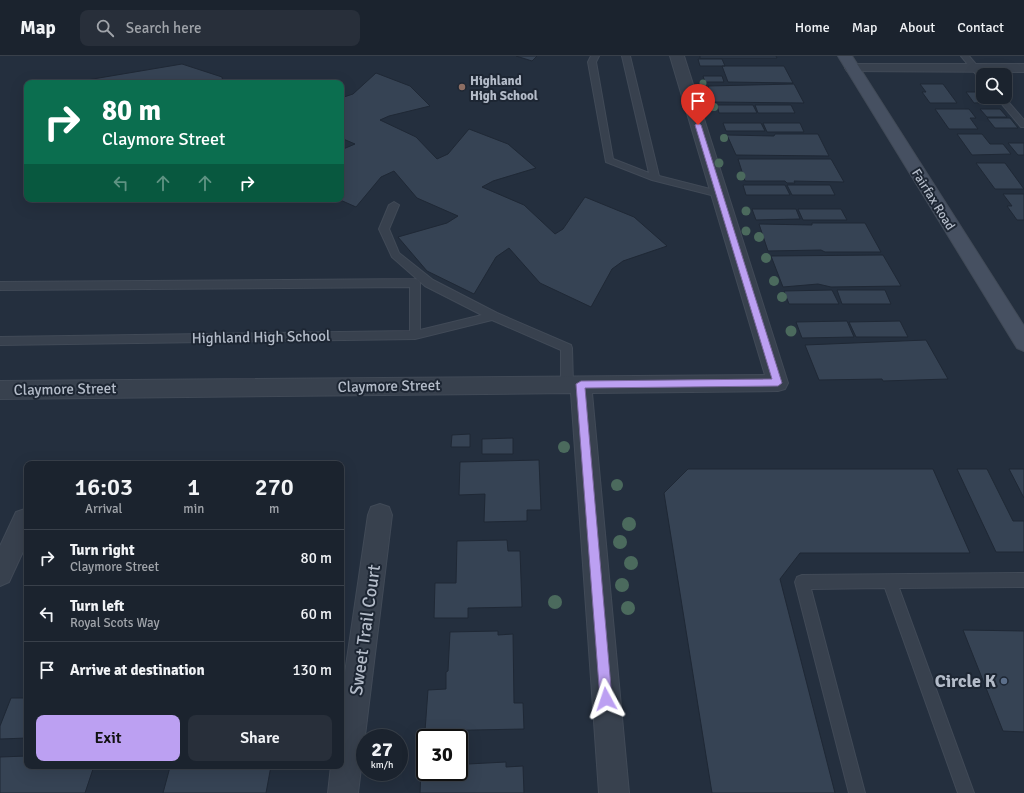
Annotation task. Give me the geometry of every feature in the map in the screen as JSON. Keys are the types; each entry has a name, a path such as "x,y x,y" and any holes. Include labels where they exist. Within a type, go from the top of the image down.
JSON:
{"main road":[{"name":"Fairfax Road","path":"848,62 1024,343"}],"street":[{"path":"677,56 719,194"},
{"path":"848,62 976,72"},
{"path":"1012,69 1024,68"},
{"name":"Claymore Street","path":"0,390 778,383 719,194"},
{"path":"574,384 614,793"},
{"name":"Sweet Trail Court","path":"343,793 380,515"},
{"path":"0,573 24,522"}],"lane":[{"path":"595,56 592,62 609,160 655,178 719,194"},
{"path":"626,56 655,178"},
{"path":"965,56 976,69"},
{"path":"1006,104 1024,125"},
{"path":"394,205 384,229 395,255 429,283 493,316 567,348 574,384"},
{"path":"415,283 415,335"},
{"path":"0,286 429,283"},
{"name":"Highland High School","path":"0,341 415,335 493,316"},
{"path":"857,793 802,582 1024,580"},
{"path":"889,581 966,793"}],"building":[{"name":"Highland High School","path":"516,56 537,56 532,61"},
{"path":"700,56 776,56 777,58 700,58"},
{"path":"698,59 722,59 725,66 700,66"},
{"path":"182,64 222,77 222,80 87,80"},
{"path":"722,66 784,66 793,83 728,82"},
{"path":"376,73 410,86 430,106 389,116 380,120 416,137 437,159 448,154 469,129 508,144 536,168 493,181 482,187 524,205 555,234 563,229 585,197 634,217 667,246 623,261 612,269 591,307 540,283 509,248 496,257 474,294 427,271 398,237 447,223 458,216 417,198 394,171 381,177 356,207 344,202 344,149 355,144 344,139 344,97 353,94"},
{"path":"703,76 722,76 724,82 705,82"},
{"path":"794,84 804,103 713,102 708,86"},
{"path":"920,84 943,84 957,103 930,103 922,92 926,92"},
{"path":"966,92 976,92 976,103 974,103"},
{"path":"717,105 753,105 757,113 719,113"},
{"path":"755,105 791,105 795,113 758,113"},
{"path":"935,109 969,109 976,118 970,118 978,129 949,129"},
{"path":"980,109 1000,109 1007,117 987,117"},
{"path":"987,118 1010,118 1018,128 995,128"},
{"path":"723,123 761,123 765,131 726,131"},
{"path":"763,123 800,123 804,132 767,132"},
{"path":"775,134 818,134 829,156 736,155 727,135 774,136"},
{"path":"957,134 982,134 990,144 1003,144 1011,154 972,155"},
{"path":"1008,143 1024,143 1024,155 1018,155"},
{"path":"738,159 831,159 844,182 794,181 795,183 787,183 785,181 745,181"},
{"path":"976,163 1005,163 1024,189 995,189"},
{"path":"743,185 785,185 790,195 746,195"},
{"path":"787,185 830,185 835,195 792,195"},
{"path":"1003,194 1024,194 1024,220 1017,220 1007,206 1012,206"},
{"path":"752,209 796,209 800,219 756,220"},
{"path":"798,209 841,209 847,220 803,220"},
{"path":"812,223 865,223 881,252 825,252 821,250 768,251 759,224 812,225"},
{"path":"883,255 901,286 831,287 818,284 783,287 771,256"},
{"path":"832,290 839,304 789,304 784,291"},
{"path":"837,290 885,290 891,304 842,304"},
{"path":"847,321 854,337 802,338 796,322"},
{"path":"900,321 908,337 856,337 849,322"},
{"path":"926,340 948,379 883,381 882,379 819,380 805,345"},
{"path":"470,434 470,447 451,447 452,435"},
{"path":"513,438 513,454 482,454 482,439"},
{"path":"539,460 541,510 527,510 527,521 484,522 485,494 459,495 460,462"},
{"path":"688,469 933,469 970,553 800,553 780,579 835,793 712,793 664,493"},
{"path":"957,469 987,469 1013,521 1024,521 1024,552 996,552"},
{"path":"1009,469 1024,469 1024,498"},
{"path":"507,540 508,551 520,551 522,607 468,608 468,618 434,618 435,583 456,583 457,541"},
{"name":"Circle K","path":"963,630 1024,631 1024,732 1003,731"},
{"path":"498,631 498,635 513,634 514,703 523,703 524,729 425,729 428,690 446,689 450,632"},
{"path":"11,698 24,698 24,738 0,739 0,726"},
{"path":"24,756 24,769 93,769 85,793 0,793 0,757"},
{"path":"506,762 506,767 523,766 524,793 420,793 421,781 468,781 468,764"},
{"path":"169,769 270,769 266,793 163,793"}],"place":[{"name":"Highland High School","path":"462,87"},
{"name":"Circle K","path":"1004,681"}],"route":[{"path":"606,699 581,384 778,383 698,125"}]}
